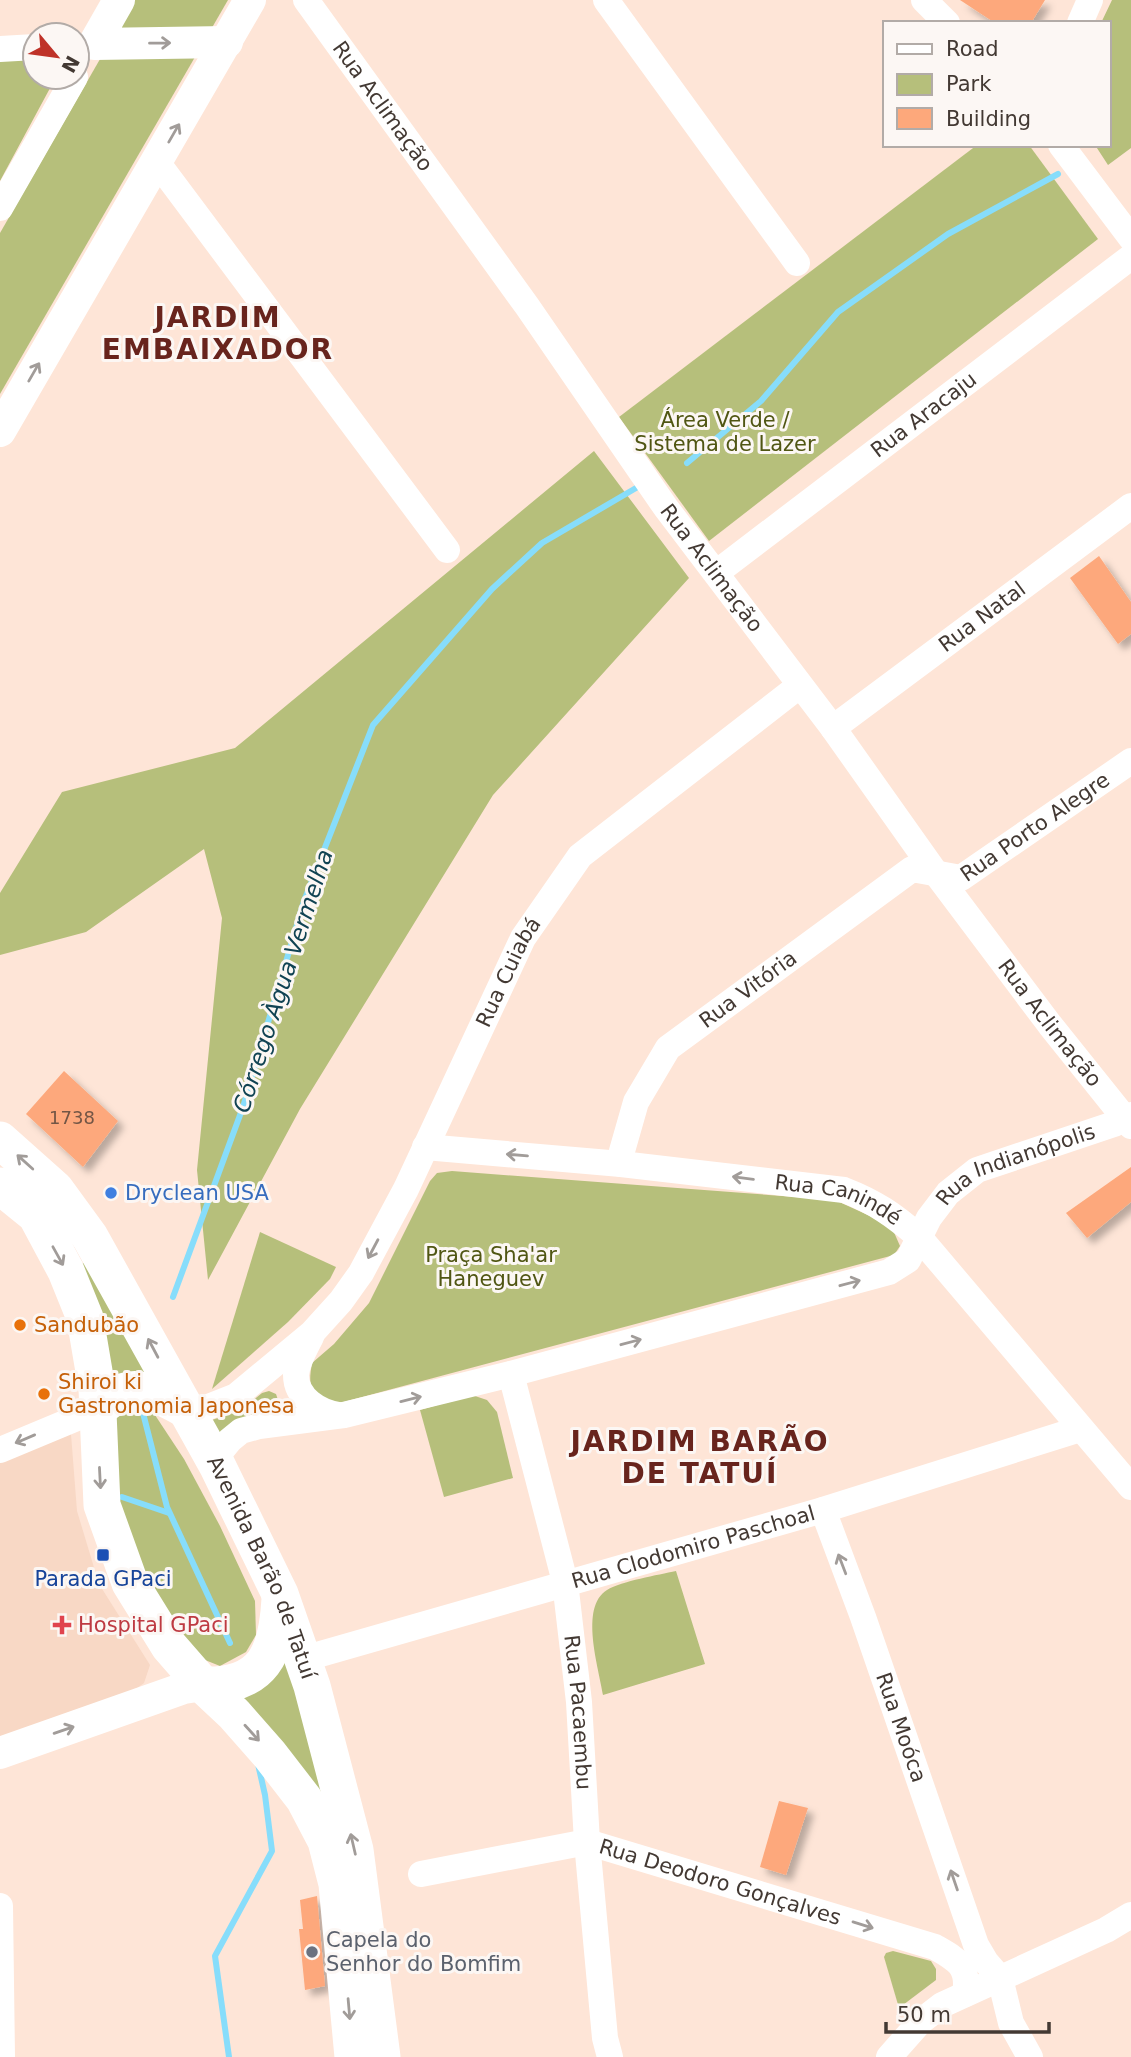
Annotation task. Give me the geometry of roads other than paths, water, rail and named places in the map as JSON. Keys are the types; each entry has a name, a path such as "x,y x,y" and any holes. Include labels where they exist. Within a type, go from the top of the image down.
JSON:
{"main road":[{"name":"Avenida Barão de Tatuí","path":"0,1140 55,1189 90,1237 217,1465 280,1594 312,1686 355,1850 382,2057"},
{"path":"0,1185 36,1215 66,1271 85,1318 97,1390 102,1505 130,1583 169,1646 270,1755 303,1799 326,1840 337,1884 353,2057"},
{"path":"96,1410 126,1390 156,1394 184,1409"},
{"path":"203,1685 232,1684 257,1672 267,1658 276,1636 280,1594"}],"street":[{"path":"91,36 119,0"},
{"path":"0,431 250,0"},
{"name":"Rua Aclimação","path":"306,0 527,306 666,508 833,728 935,872 1050,1025 1129,1120"},
{"path":"606,0 797,263"},
{"path":"924,0 945,21"},
{"path":"1081,21 1090,0"},
{"path":"91,44 227,42"},
{"path":"0,49 21,48"},
{"path":"0,208 67,91"},
{"path":"1063,147 1131,238"},
{"path":"157,162 447,550"},
{"name":"Rua Aracaju","path":"716,573 1131,257"},
{"name":"Rua Natal","path":"833,728 1131,506"},
{"name":"Rua Cuiabá","path":"184,1409 203,1409 236,1396 312,1334 341,1301 361,1273 405,1189 523,938 580,856 799,685"},
{"name":"Rua Porto Alegre","path":"935,872 961,878 1131,761"},
{"name":"Rua Vitória","path":"621,1164 636,1102 668,1048 912,869 935,872"},
{"name":"Rua Indianópolis","path":"217,1465 220,1451 230,1440 241,1432 259,1426 344,1416 890,1272 908,1260 929,1218 948,1193 977,1170 1129,1120"},
{"name":"Rua Canindé","path":"425,1146 621,1164 844,1190 868,1199 894,1214 919,1237 1131,1487"},
{"name":"Rua Cuiabá","path":"312,1334 300,1358 296,1375 299,1389 310,1403 320,1410 344,1416"},
{"name":"Rua Pacaembu","path":"511,1374 565,1582 579,1702 587,1842 605,2038 610,2057"},
{"path":"0,1450 96,1410"},
{"name":"Rua Clodomiro Paschoal","path":"303,1659 823,1510 1080,1429"},
{"name":"Rua Moóca","path":"823,1510 973,1934 986,1962 980,1987 1011,2023 1030,2057"},
{"path":"0,1753 184,1688 203,1685"},
{"name":"Rua Deodoro Gonçalves","path":"421,1874 587,1842 935,1947 956,1959 967,1982 980,1987"},
{"path":"0,1906 2,2057"},
{"path":"888,2057 920,2022 942,2005 1131,1916"},
{"path":"935,1947 973,1934 996,1962 1026,1965"}],"waterway":[{"name":"Córrego Àgua Vermelha","path":"687,463 761,401 838,312 948,234 1058,174"},
{"name":"Córrego Àgua Vermelha","path":"173,1297 243,1107 304,901 373,725 492,589 542,543 636,488"},
{"name":"Córrego Àgua Vermelha","path":"143,1413 167,1507 230,1643"},
{"path":"122,1497 169,1513"},
{"name":"Córrego Àgua Vermelha","path":"229,2057 215,1956 272,1851 258,1764"}],"place":[{"name":"Dryclean USA","path":"111,1193"},
{"name":"Sandubão","path":"20,1325"},
{"name":"Shiroi ki Gastronomia Japonesa","path":"44,1394"},
{"name":"Parada GPaci","path":"103,1555"},
{"name":"Hospital GPaci","path":"62,1625"},
{"name":"Capela do Senhor do Bomfim","path":"312,1952"}],"district":[{"name":"JARDIM EMBAIXADOR","path":"218,333"},
{"name":"JARDIM BARÃO DE TATUÍ","path":"700,1457"}],"park label":[{"name":"Área Verde / Sistema de Lazer","path":"725,432"},
{"name":"Praça Sha'ar Haneguev","path":"491,1267"}]}
